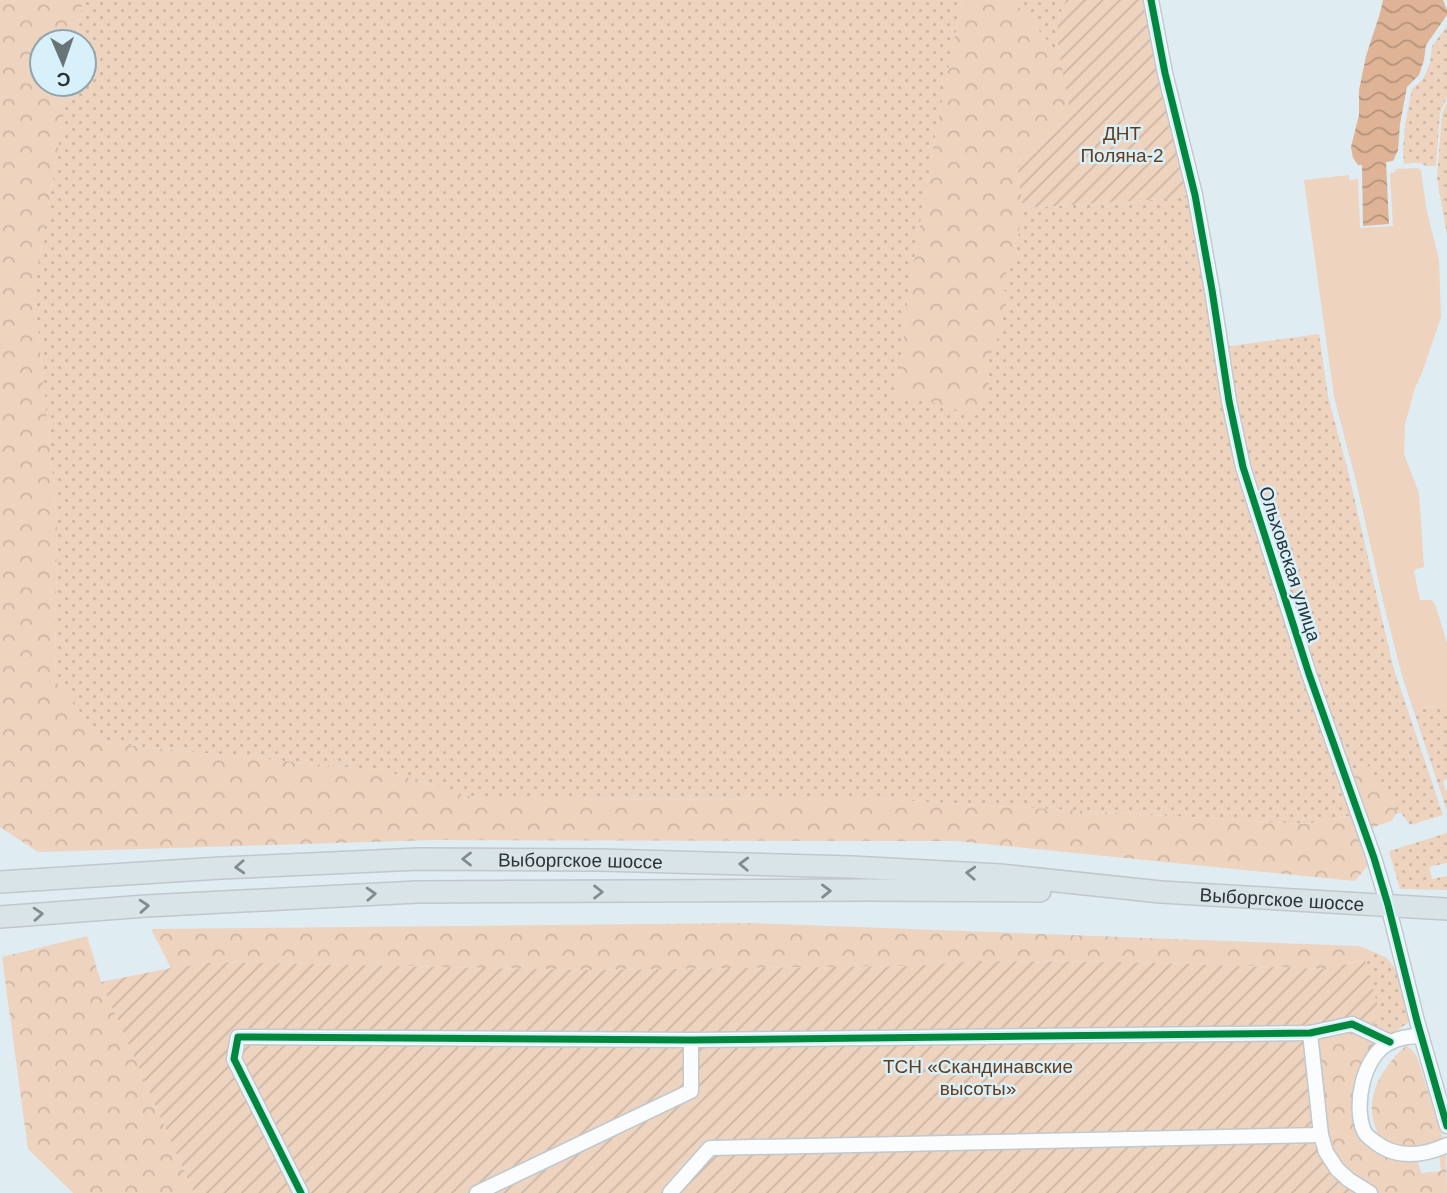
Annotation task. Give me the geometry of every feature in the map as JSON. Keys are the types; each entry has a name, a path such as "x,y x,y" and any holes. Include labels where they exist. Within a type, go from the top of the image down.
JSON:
{"main road":[{"name":"Выборгское шоссе","path":"0,882 419,859 600,860 850,867 1000,875 1161,892 1447,909"},
{"name":"Выборгское шоссе","path":"0,917 146,906 417,892 1161,892"}],"street":[{"name":"Ольховская улица","path":"1151,0 1165,74 1195,195 1229,401 1243,467 1293,625 1365,830 1388,905 1447,1126"},
{"path":"301,1193 234,1059 237,1037 691,1040 1310,1033 1352,1024 1390,1042"},
{"path":"1310,1033 1321,1135 1326,1152 1337,1169 1370,1193"},
{"path":"1421,1036 1390,1042 1371,1061 1360,1093 1361,1118 1365,1134 1383,1149 1402,1155 1434,1152 1447,1145"},
{"path":"477,1193 691,1091 691,1040"},
{"path":"670,1193 710,1148 1321,1135"}],"green space":[{"path":"0,0 83,0 78,28 28,28 28,98 67,98 34,289 57,519 55,680 104,743 385,771 482,800 878,799 1306,824 1359,814 1345,775 1356,771 1360,764 1365,762 1374,766 1374,780 1392,802 1397,813 1391,821 1365,830 1374,858 1355,881 956,841 434,840 38,852 0,827"},
{"path":"83,0 962,0 908,296 897,396 923,400 989,386 986,367 1001,328 1005,302 1004,281 1017,242 1023,208 1194,197 1223,347 1319,334 1328,396 1393,666 1443,815 1410,825 1401,813 1397,813 1392,802 1373,780 1373,776 1360,764 1356,771 1359,814 1306,824 878,799 482,800 385,771 104,743 55,680 57,519 34,289 67,98 98,98 98,28 78,28"},
{"path":"962,0 1013,0 1059,53 1069,94 1071,116 1049,129 1031,149 1020,153 1018,174 1023,208 1017,242 1004,281 1005,302 1001,328 986,367 989,386 980,410 967,413 923,400 897,396 908,296"},
{"path":"1013,0 1066,0 1058,19 1059,53 1055,50"},
{"name":"ДНТ Поляна-2","path":"1066,0 1151,0 1194,197 1023,208 1018,174 1020,153 1031,149 1049,129 1070,116 1058,33 1059,18"},
{"path":"1447,26 1447,97 1440,113 1436,166 1404,164 1405,125 1412,89 1423,79 1430,63 1432,46"},
{"path":"1447,102 1447,235 1437,178 1442,114"},
{"path":"1396,169 1421,170 1426,207 1439,260 1441,317 1405,424 1404,454 1419,493 1424,567 1414,572 1420,600 1432,600 1435,604 1447,643 1447,705 1413,709 1384,605 1334,397 1304,180 1349,175 1349,180 1358,179 1360,228 1393,226 1390,173"},
{"path":"1447,705 1447,779 1443,781 1447,790 1447,811 1413,709"},
{"path":"1447,833 1447,863 1429,867 1432,879 1447,876 1447,890 1400,889 1389,851"},
{"path":"751,923 1359,946 1365,960 1326,969 1129,962 972,961 912,966 585,970 215,962 171,968 151,929"},
{"path":"87,936 101,982 194,1193 73,1193 28,1149 2,957"},
{"path":"1359,946 1385,957 1390,962 1400,977 1408,1006 1409,1022 1379,1043 1370,1030 1365,960"},
{"name":"ТСН «Скандинавские высоты»","path":"1365,960 1380,1014 1370,1030 1352,1024 1310,1036 1324,1146 1370,1193 194,1193 101,982 215,962 585,970 912,966 972,961 1129,962 1326,969"},
{"path":"1352,1024 1379,1043 1366,1059 1361,1135 1416,1155 1421,1173 1441,1171 1439,1151 1446,1151 1447,1193 1370,1193 1324,1146 1310,1036"},
{"path":"1406,1046 1417,1057 1443,1139 1435,1147 1404,1152 1383,1144 1373,1121 1372,1103 1381,1076"}],"water":[{"path":"1383,0 1443,0 1447,15 1426,45 1419,75 1407,87 1398,150 1393,161 1386,162 1389,224 1363,226 1362,165 1358,165 1353,158 1351,147 1359,115 1359,90 1366,56"}],"cycle path":[{"path":"1151,0 1165,73 1195,195 1229,401 1243,467 1309,674 1374,858 1447,1126"},
{"path":"301,1193 234,1059 238,1037 691,1040 1310,1033 1352,1024 1390,1042"}]}
